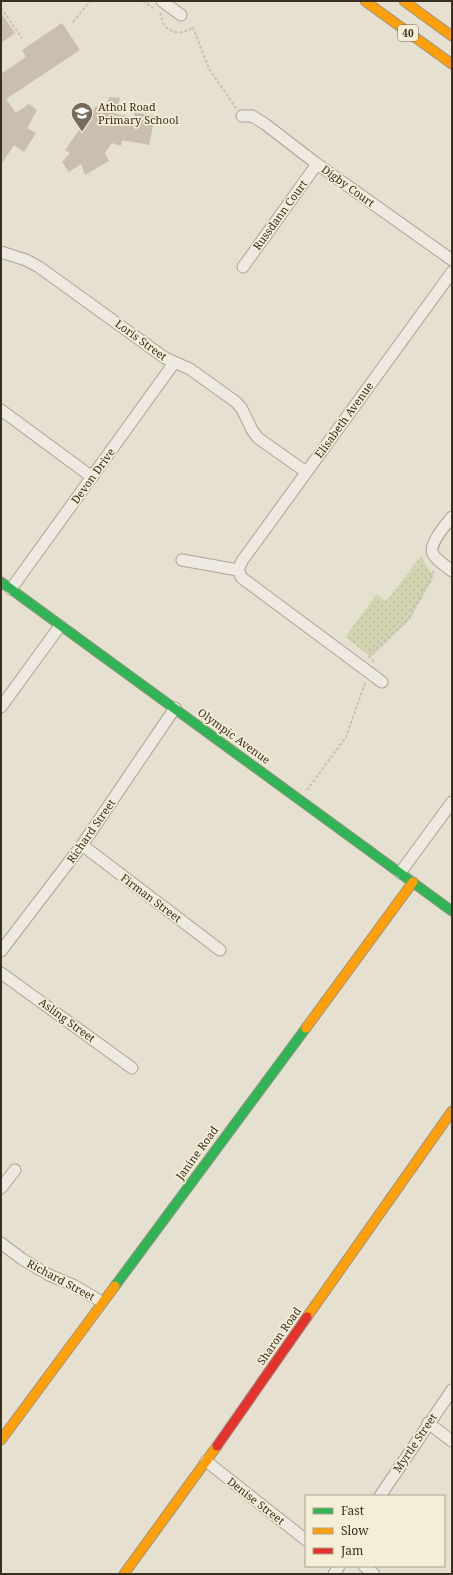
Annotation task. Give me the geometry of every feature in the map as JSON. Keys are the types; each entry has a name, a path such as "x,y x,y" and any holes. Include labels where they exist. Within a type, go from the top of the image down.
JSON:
{"main road":[{"name":"40","path":"364,1 452,64"},
{"name":"40","path":"404,1 452,36"},
{"name":"Olympic Avenue","path":"1,582 452,910"},
{"name":"Janine Road","path":"1,1440 413,882"},
{"name":"Sharon Road","path":"124,1574 206,1461 452,1111"}],"street":[{"path":"158,5 181,15"},
{"name":"Digby Court","path":"242,116 252,116 264,124 317,164 452,260"},
{"name":"Russdann Court","path":"243,267 317,164"},
{"name":"Loris Street","path":"1,252 26,260 39,267 165,358 190,369 236,402 242,409 252,430 258,438 306,472"},
{"name":"Elisabeth Avenue","path":"238,570 242,561 452,272"},
{"name":"Devon Drive","path":"11,589 174,363"},
{"path":"1,410 92,477"},
{"path":"452,516 437,538 432,549 433,554 439,561 452,571"},
{"path":"182,560 238,570 242,578 382,682"},
{"path":"1,707 60,626"},
{"name":"Richard Street","path":"1,951 82,845 175,708"},
{"path":"400,873 452,802"},
{"name":"Firman Street","path":"82,845 220,950"},
{"name":"Asling Street","path":"1,973 132,1068"},
{"path":"1,1188 15,1170"},
{"name":"Richard Street","path":"1,1243 22,1259 42,1271 89,1293 102,1302"},
{"name":"Myrtle Street","path":"381,1495 428,1423 452,1390"},
{"path":"428,1423 452,1441"},
{"name":"Denise Street","path":"206,1461 305,1539"},
{"path":"365,1567 374,1574"}],"path":[{"path":"73,22 90,1"},
{"path":"143,1 158,5"},
{"path":"1,8 22,38"},
{"path":"159,13 164,24 173,31 182,32 193,27 210,69 242,116"},
{"path":"300,799 346,738 373,660 368,656 408,618 439,561"}],"green space":[{"path":"421,556 434,577 410,619 371,657 345,637 377,594 385,601 389,598"}],"building":[{"path":"1,13 15,33 1,43"},
{"path":"62,23 80,50 6,99 16,113 29,104 37,110 27,128 36,133 24,152 14,145 1,165 1,74 26,57 22,50"},
{"path":"110,97 120,98 116,114 133,117 135,112 155,116 149,145 122,140 121,146 112,143 105,153 109,161 85,175 81,164 69,172 62,162 70,153 65,150 96,106 101,110"}],"traffic: fast":[{"path":"1,582 452,911"},
{"path":"115,1286 306,1028"}],"traffic: slow":[{"path":"365,1 452,64"},
{"path":"404,1 452,36"},
{"path":"306,1028 413,882"},
{"path":"307,1317 452,1111"},
{"path":"1,1440 115,1286"},
{"path":"124,1574 217,1446"}],"traffic: jam":[{"path":"217,1446 307,1317"}],"place":[{"name":"Athol Road Primary School","path":"82,132"}]}
